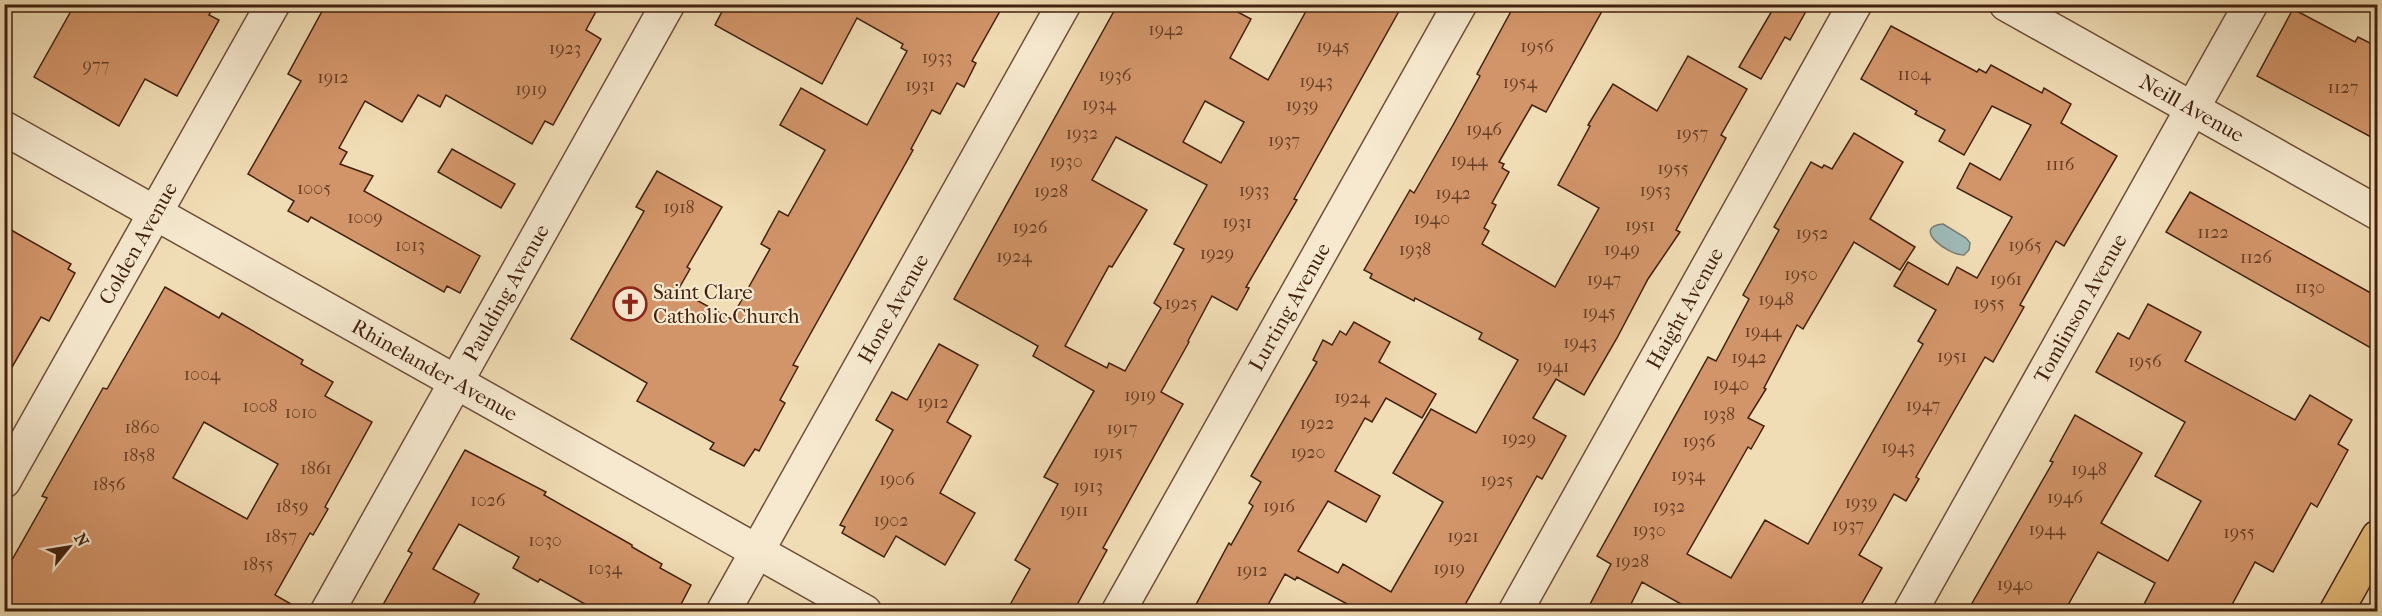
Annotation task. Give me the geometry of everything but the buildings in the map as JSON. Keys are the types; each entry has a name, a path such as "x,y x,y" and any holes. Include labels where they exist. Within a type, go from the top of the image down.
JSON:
{"main road":[{"path":"2336,612 2378,537"}],"street":[{"name":"Colden Avenue","path":"4,481 273,4"},
{"name":"Paulding Avenue","path":"327,612 668,4"},
{"name":"Hone Avenue","path":"723,612 1064,4"},
{"name":"Lurting Avenue","path":"1119,612 1460,4"},
{"name":"Haight Avenue","path":"1515,612 1855,4"},
{"name":"Neill Avenue","path":"2006,4 2378,213"},
{"name":"Tomlinson Avenue","path":"1910,612 2251,4"},
{"name":"Rhinelander Avenue","path":"4,128 865,612"}],"water":[{"path":"1943,224 1970,243 1969,250 1964,255 1949,251 1935,241 1930,230 1934,226"}],"place":[{"name":"Saint Clare Catholic Church","path":"630,304"}]}
